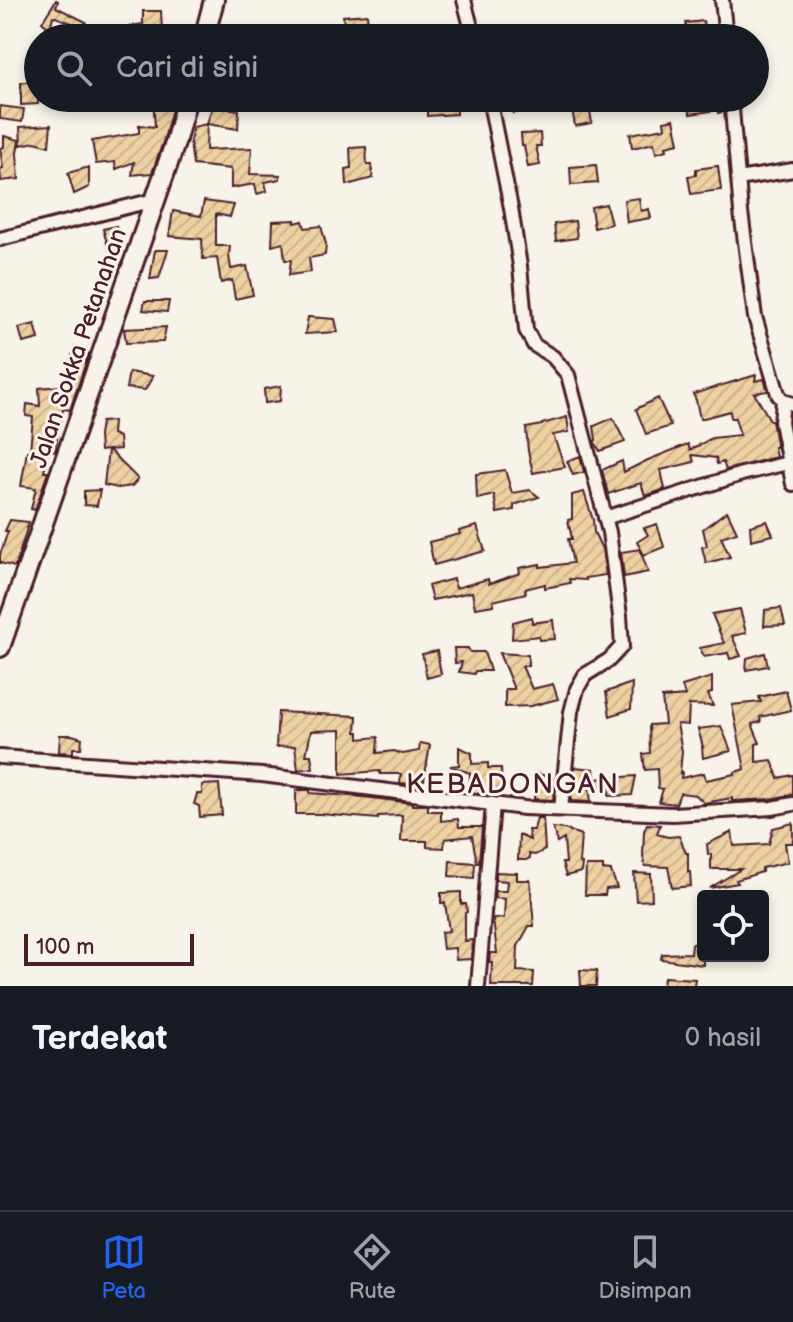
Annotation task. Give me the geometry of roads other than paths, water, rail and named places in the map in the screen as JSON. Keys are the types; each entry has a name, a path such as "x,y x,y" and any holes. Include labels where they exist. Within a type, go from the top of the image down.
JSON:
{"main road":[{"path":"208,24 214,0"},
{"name":"Jalan Sokka Petanahan","path":"0,647 183,112"}],"street":[{"path":"464,0 470,24"},
{"path":"722,0 725,24"},
{"path":"492,112 520,266 526,330 534,345 553,357 568,375 609,532 620,616 622,646 609,660 585,675 577,689 571,712 561,809"},
{"path":"732,112 755,317 778,394 788,402 781,422 793,484"},
{"path":"738,179 793,170"},
{"path":"0,239 154,200"},
{"path":"605,518 742,474 788,463"},
{"path":"0,757 262,775 524,808 673,814 793,804"},
{"path":"478,986 493,804"}],"district":[{"name":"KEBADONGAN","path":"513,783"}]}
